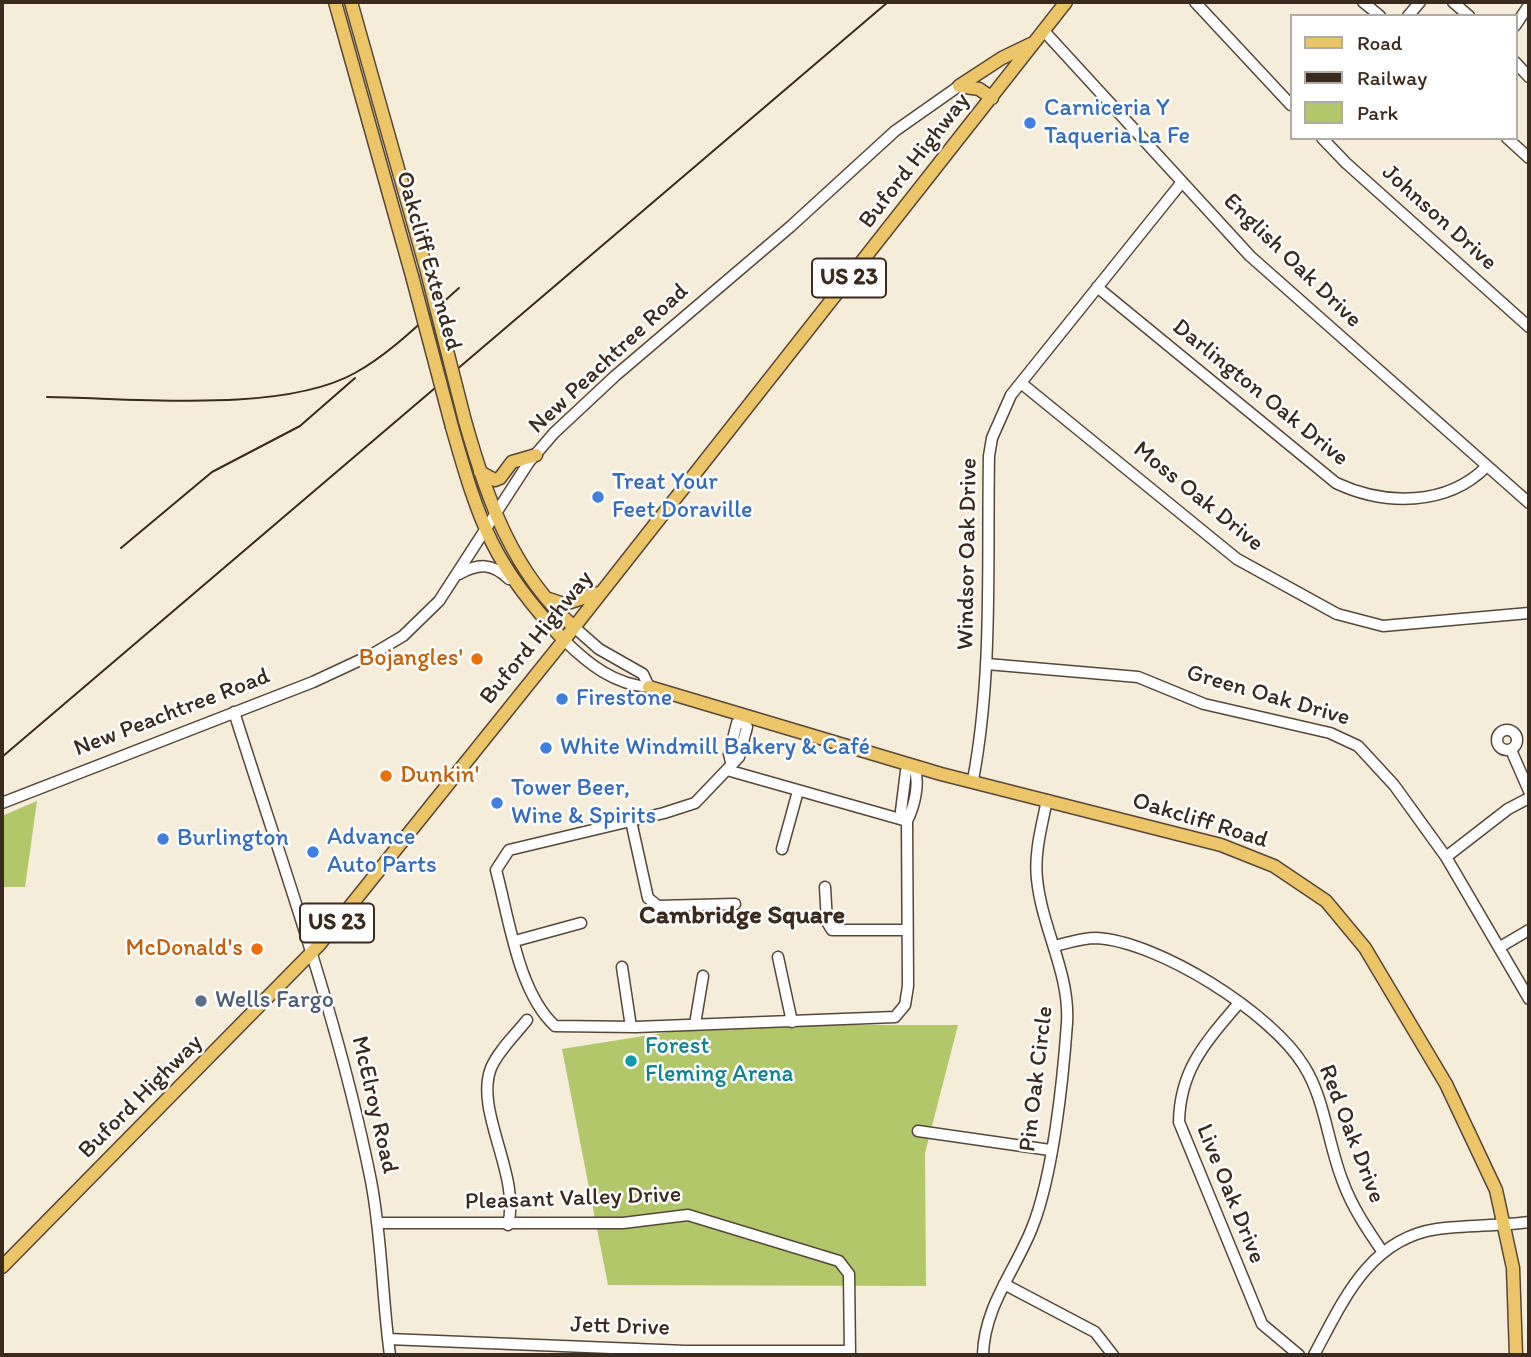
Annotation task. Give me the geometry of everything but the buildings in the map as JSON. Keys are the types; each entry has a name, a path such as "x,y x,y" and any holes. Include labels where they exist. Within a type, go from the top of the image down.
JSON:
{"main road":[{"name":"Oakcliff Extended","path":"335,2 452,427 475,507 486,531"},
{"name":"Oakcliff Extended","path":"351,2 426,268 465,421 496,515"},
{"name":"Buford Highway","path":"2,1267 313,951 602,592 1066,2"},
{"path":"959,86 1002,58 1034,42"},
{"path":"959,86 979,89 992,98"},
{"path":"480,471 495,480 500,478 512,462 536,455"},
{"name":"Oakcliff Road","path":"496,515 527,577 574,627"},
{"name":"Oakcliff Road","path":"486,531 514,582 564,639"},
{"path":"543,597 564,604 602,592"},
{"name":"Oakcliff Road","path":"649,687 744,718 914,766 1222,845 1274,866 1326,901 1364,948 1446,1084 1496,1190 1513,1268 1516,1355"}],"street":[{"path":"1195,2 1290,104"},
{"path":"1363,2 1378,14"},
{"path":"1453,2 1467,14"},
{"path":"1517,23 1529,5 1525,2"},
{"name":"English Oak Drive","path":"1043,30 1182,182 1293,296 1529,503"},
{"name":"New Peachtree Road","path":"2,803 348,666 403,636 439,601 536,455 615,376 790,227 895,131 959,86"},
{"name":"Johnson Drive","path":"1324,140 1346,163 1529,327"},
{"path":"1509,140 1529,158"},
{"name":"Windsor Oak Drive","path":"972,780 980,739 987,664 989,456 1001,413 1021,383 1182,182"},
{"name":"Darlington Oak Drive","path":"1097,287 1312,466 1347,488 1384,498 1433,496 1457,490 1472,481 1486,467"},
{"name":"Moss Oak Drive","path":"1021,383 1237,559 1337,614 1383,626 1529,613"},
{"path":"456,575 472,567 496,566 514,582"},
{"name":"Oakcliff Road","path":"564,639 585,662 600,671 633,686 649,687 643,674 599,649 574,627"},
{"name":"Green Oak Drive","path":"987,664 1138,677 1204,704 1344,737 1373,759 1446,857 1529,999"},
{"name":"McElroy Road","path":"234,712 313,951 359,1124 377,1223 390,1355"},
{"path":"744,718 737,723 729,754 729,766 695,803 631,821 509,849 496,870 525,980 543,1015 555,1026 631,1027 895,1017 905,1004 908,986 907,821 901,811 906,771 914,766"},
{"path":"1511,750 1529,791"},
{"path":"729,766 798,791 907,821"},
{"path":"782,849 798,791"},
{"path":"1446,857 1508,809 1529,798"},
{"name":"Pin Oak Circle","path":"983,1355 986,1327 1032,1227 1050,1150 1065,1043 1068,992 1036,876 1040,833 1047,800"},
{"path":"631,821 648,898 658,906 735,904"},
{"path":"825,887 827,922 832,930 907,930"},
{"path":"515,941 581,923"},
{"path":"1500,947 1529,930"},
{"name":"Red Oak Drive","path":"1054,946 1098,938 1146,949 1184,967 1239,1003 1278,1036 1305,1066 1343,1182 1381,1251"},
{"path":"778,957 792,1022"},
{"path":"622,967 631,1027"},
{"path":"695,1024 703,976"},
{"name":"Live Oak Drive","path":"1239,1003 1212,1035 1186,1074 1181,1090 1181,1134 1262,1324 1299,1355"},
{"path":"508,1225 510,1203 507,1176 487,1091 491,1067 527,1020"},
{"path":"918,1131 1050,1150"},
{"name":"Pleasant Valley Drive","path":"377,1223 622,1223 688,1215 839,1261 849,1274 850,1353"},
{"path":"1314,1355 1354,1281 1381,1251 1436,1229 1529,1222"},
{"path":"1004,1284 1095,1332 1113,1355"},
{"name":"Jett Drive","path":"388,1339 530,1350 850,1353"}],"green space":[{"path":"37,801 25,887 2,887 2,816"},
{"path":"713,1025 958,1025 925,1153 926,1286 608,1285 562,1049"}],"railway":[{"path":"2,757 888,2"},
{"path":"47,397 206,401 288,394 324,386 355,373 383,355 459,288"},
{"path":"121,548 212,472 300,426 355,378"}],"place":[{"name":"Carniceria Y Taqueria La Fe","path":"1030,123"},
{"name":"Treat Your Feet Doraville","path":"598,497"},
{"name":"Bojangles'","path":"477,659"},
{"name":"Firestone","path":"562,699"},
{"name":"White Windmill Bakery & Café","path":"546,748"},
{"name":"Dunkin'","path":"386,776"},
{"name":"Tower Beer, Wine & Spirits","path":"497,803"},
{"name":"Burlington","path":"163,839"},
{"name":"Advance Auto Parts","path":"313,852"},
{"name":"McDonald's","path":"257,949"},
{"name":"Wells Fargo","path":"201,1001"},
{"name":"Forest Fleming Arena","path":"631,1061"}],"district":[{"name":"Cambridge Square","path":"742,916"}]}
